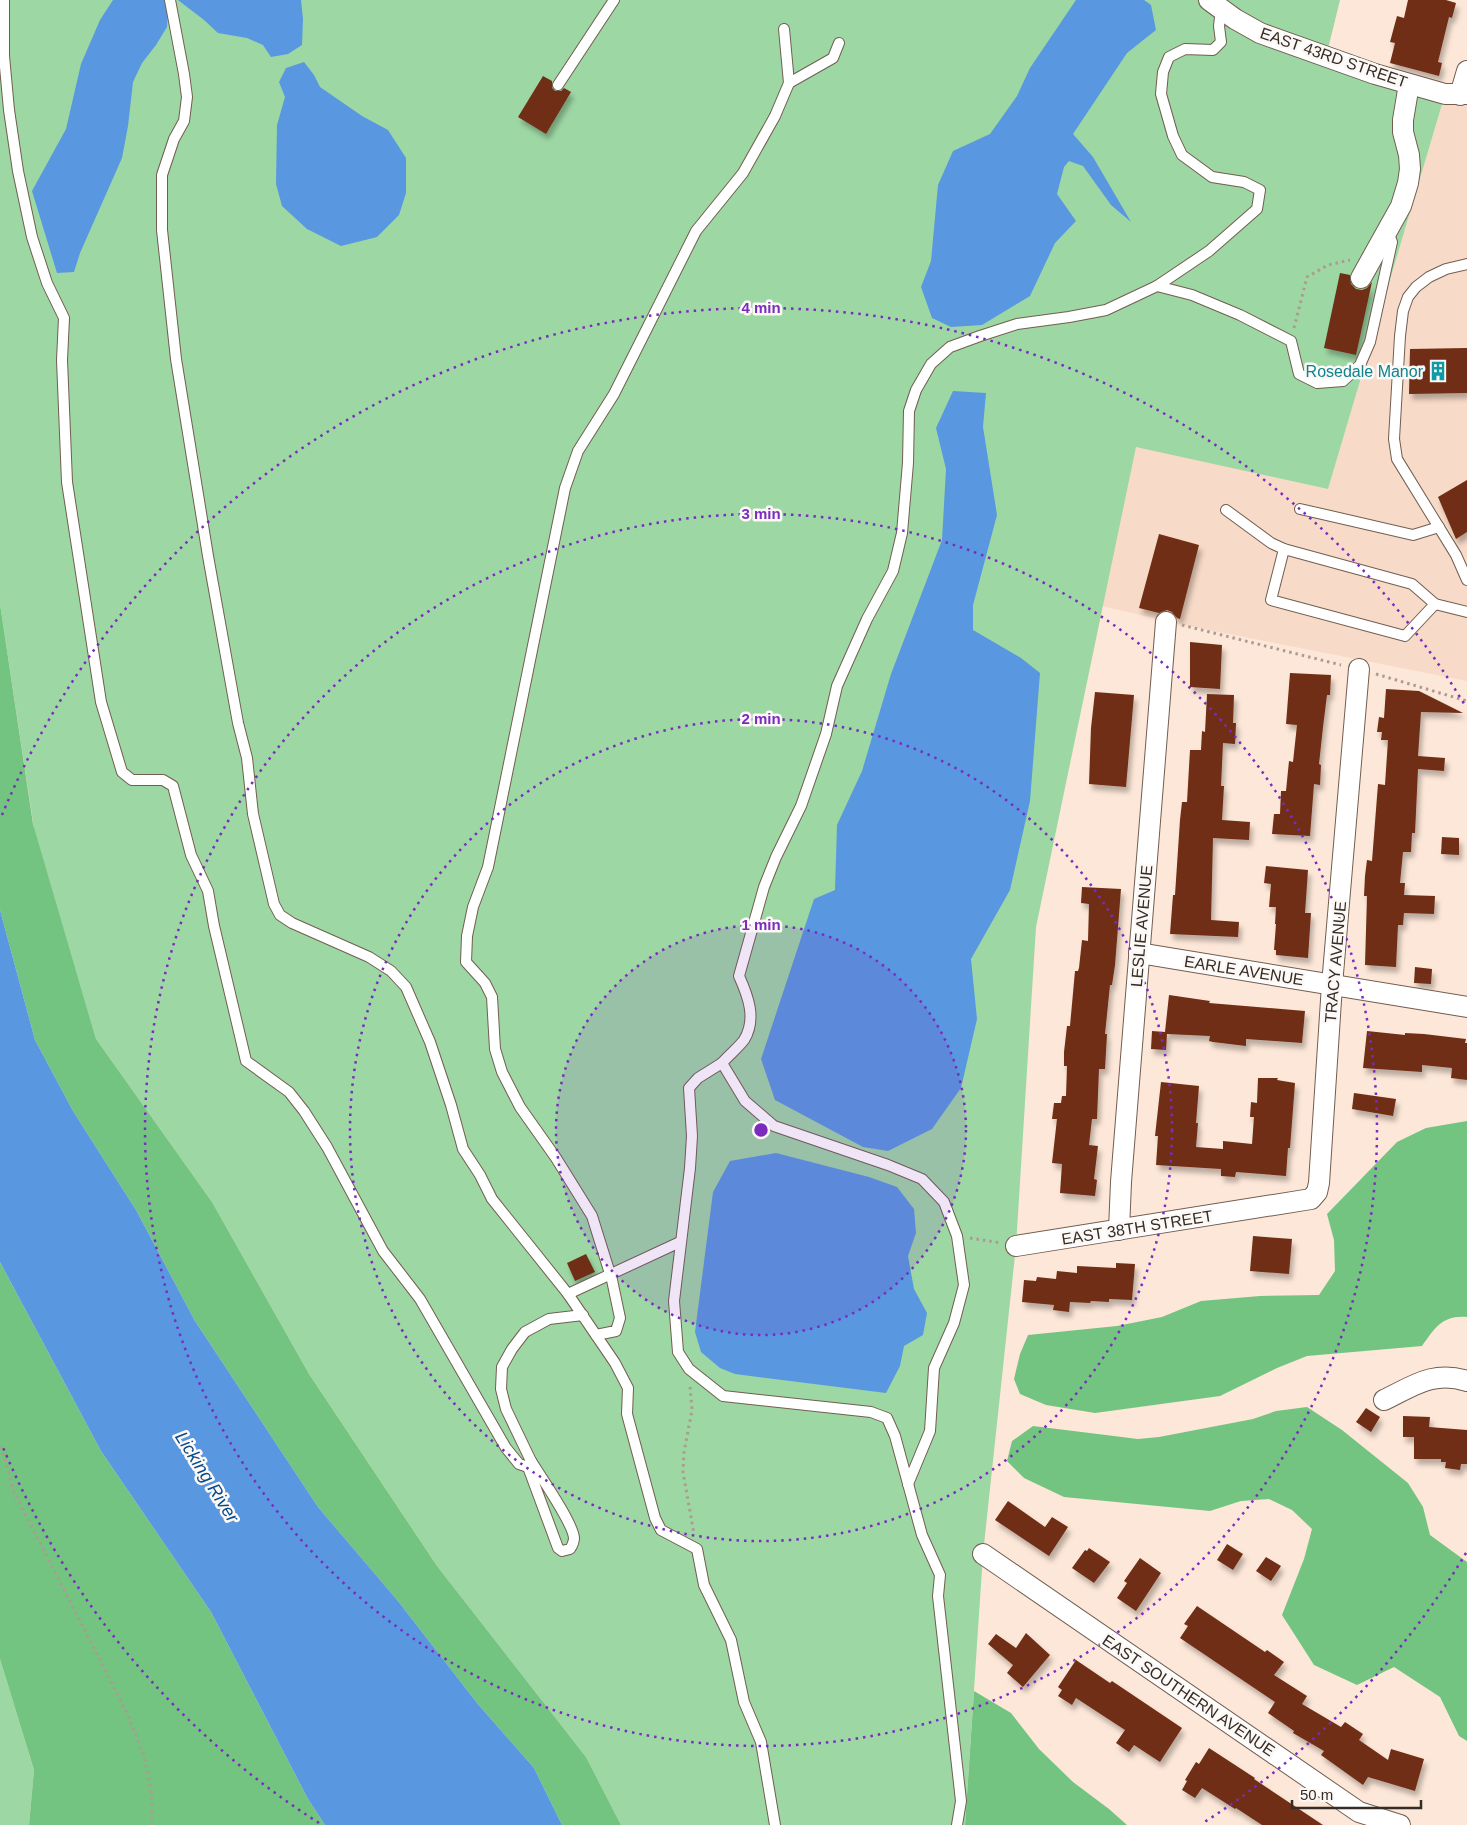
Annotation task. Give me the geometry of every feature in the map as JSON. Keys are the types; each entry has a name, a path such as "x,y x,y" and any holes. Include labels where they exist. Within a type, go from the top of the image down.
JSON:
{"street":[{"name":"EAST 43RD STREET","path":"1215,4 1235,19 1260,33 1375,74 1445,94 1464,94"},
{"path":"1464,94 1467,72"},
{"path":"1364,271 1401,206 1408,183 1409,155 1403,132 1403,120 1409,84"},
{"name":"LESLIE AVENUE","path":"1119,1230 1139,953 1173,623"},
{"name":"TRACY AVENUE","path":"1258,1208 1311,1199 1316,1192 1319,1182 1332,985 1359,669"},
{"name":"EARLE AVENUE","path":"1139,953 1467,1007"},
{"name":"EAST 38TH STREET","path":"1016,1246 1258,1208"},
{"path":"1384,1400 1433,1377 1458,1378 1467,1381"},
{"name":"EAST SOUTHERN AVENUE","path":"983,1554 1359,1812 1400,1825"}],"lane":[{"path":"4,0 4,56 9,110 18,172 32,237 47,283 64,318 62,360 67,482 101,702 122,772 132,780 163,780 173,786 191,855 208,891 214,926 246,1061 289,1092 304,1111 327,1147 383,1251 420,1299 506,1448 518,1464 529,1464"},
{"path":"170,0 187,97 184,121 174,139 162,175 162,230 174,341 208,556 238,723 248,758 253,814 274,904 280,915 292,923 369,957 391,971 406,986 430,1042 451,1105 463,1149 480,1175 492,1199 568,1294 616,1363 628,1388 627,1414 655,1518 661,1530 697,1549 704,1585 731,1640 744,1702 761,1742 774,1825"},
{"path":"558,85 614,0"},
{"path":"957,1825 961,1801 938,1596 940,1575 922,1535 895,1436 887,1418 871,1412 724,1396 690,1369 678,1352 674,1301 690,1168 692,1136 689,1088 698,1078 722,1063 744,1039 751,1018 748,995 739,976 764,887 776,857 801,806 826,734 836,686 892,571 902,533 908,463 909,411 916,390 931,364 950,348 1017,324 1106,310 1157,286 1209,251 1257,209 1260,190 1244,182 1212,177 1182,155 1173,136 1161,94 1163,72 1169,58 1185,49 1213,50 1221,42 1215,4"},
{"path":"596,1335 616,1332 620,1318 610,1273 592,1216 556,1158 520,1107 502,1072 495,1049 492,997 485,983 466,962 467,936 473,907 488,867 565,488 578,450 614,394 696,231 743,173 776,116 789,83 784,29"},
{"path":"789,83 833,58 838,42"},
{"path":"1157,286 1192,295 1240,315 1290,340 1299,374 1317,383 1343,381 1360,365 1370,342 1392,242 1387,228"},
{"path":"1467,264 1446,269 1429,277 1416,287 1408,297 1403,311 1400,336 1394,439 1397,459 1456,555 1467,580"},
{"path":"1300,509 1414,534 1439,527"},
{"path":"1226,510 1271,543 1284,549 1412,584 1435,604 1467,612"},
{"path":"1284,549 1271,600 1405,636 1435,604"},
{"path":"722,1063 745,1101 774,1126 888,1165 922,1179 944,1202 957,1236 964,1285 954,1323 934,1368 930,1431 908,1484"},
{"path":"568,1294 680,1242"},
{"path":"529,1464 570,1525 574,1538 570,1549 562,1551 558,1548 529,1464 506,1409 501,1389 502,1367 512,1349 525,1332 549,1319 583,1315"}],"path":[{"path":"1290,340 1307,277 1328,265 1352,260 1364,271"},
{"path":"1173,623 1359,669 1467,700"},
{"path":"957,1236 1016,1246"},
{"path":"690,1369 692,1410 684,1452 683,1472 697,1549"},
{"path":"0,1447 4,1455 13,1490 127,1713 144,1756 152,1794 152,1825"}],"shaded area":[{"path":"1445,94 1467,94 1467,681 1179,624 1102,606 1136,446 1328,489"}],"green space":[{"path":"0,0 1340,0 1326,57 1445,94 1328,489 1136,447 1036,927 1016,1246 983,1554 965,1825 621,1825 586,1757 437,1566 309,1374 212,1202 96,1039 34,829 0,604"},
{"path":"0,604 33,824 96,1039 212,1202 309,1374 437,1566 586,1757 621,1825 562,1825 534,1768 477,1703 398,1601 318,1507 195,1321 136,1210 73,1111 35,1040 0,910"},
{"path":"1467,1121 1467,1317 1451,1318 1440,1324 1422,1346 1307,1356 1277,1368 1220,1396 1095,1413 1046,1405 1020,1394 1014,1379 1020,1354 1028,1335 1117,1326 1162,1317 1201,1301 1260,1296 1319,1295 1335,1271 1334,1240 1327,1214 1397,1142 1426,1128"},
{"path":"0,1262 101,1451 211,1612 308,1799 325,1825 29,1825 34,1770 0,1659"},
{"path":"1307,1407 1342,1430 1408,1483 1423,1507 1430,1535 1467,1562 1467,1741 1459,1736 1440,1697 1394,1667 1357,1685 1314,1665 1282,1615 1304,1559 1312,1529 1292,1510 1269,1499 1241,1501 1210,1511 1064,1497 1024,1478 1007,1461 1012,1441 1033,1426 1138,1439 1159,1437 1253,1419 1276,1411"},
{"path":"0,1659 34,1770 29,1825 0,1825"},
{"path":"974,1691 1011,1713 1039,1749 1073,1782 1127,1825 965,1825"}],"water":[{"path":"113,0 164,0 168,13 167,27 142,63 133,82 122,158 80,253 74,272 57,273 32,191 66,129 81,64 100,20"},
{"path":"178,0 301,0 303,19 302,45 288,54 271,57 263,45 247,38 218,33"},
{"path":"1076,0 1144,0 1151,5 1156,30 1127,53 1073,134 1093,157 1131,222 1111,205 1083,166 1069,161 1064,167 1057,194 1076,221 1055,243 1030,296 982,325 951,327 932,318 921,287 931,261 938,185 953,151 990,134 1017,96 1030,68"},
{"path":"304,62 320,87 362,116 388,130 406,158 406,193 399,215 377,237 341,246 307,229 282,206 276,184 277,125 285,97 279,82 286,68"},
{"path":"953,391 986,393 983,427 997,515 973,605 973,630 1021,658 1040,673 1030,801 1010,890 971,959 977,1019 961,1088 932,1129 888,1151 863,1147 775,1100 761,1059 814,899 835,890 837,825 862,771 891,674 942,540 946,469 936,428"},
{"name":"Licking River","path":"0,910 35,1040 73,1111 136,1210 195,1321 318,1507 398,1601 477,1703 534,1768 562,1825 325,1825 308,1799 211,1612 101,1451 0,1262"},
{"path":"776,1153 869,1177 897,1187 914,1209 916,1233 908,1256 914,1289 927,1313 923,1335 904,1346 900,1366 886,1393 735,1374 720,1368 701,1352 695,1332 713,1192 730,1161"}],"building":[{"path":"1408,0 1446,0 1456,3 1452,18 1449,17 1438,62 1442,63 1439,76 1390,63 1395,43 1390,42 1397,16 1404,18"},
{"path":"543,76 552,81 552,88 555,91 561,91 564,88 571,92 546,134 518,117"},
{"path":"1340,273 1350,275 1351,284 1356,289 1362,290 1367,288 1372,282 1356,355 1324,348"},
{"name":"Rosedale Manor","path":"1467,348 1467,393 1409,394 1410,349"},
{"path":"1467,480 1467,532 1456,539 1438,497"},
{"path":"1159,534 1199,545 1180,619 1167,610 1159,613 1139,608"},
{"path":"1190,642 1222,645 1220,689 1190,687"},
{"path":"1290,673 1331,675 1330,695 1327,695 1319,764 1321,765 1320,785 1314,784 1310,836 1272,834 1274,814 1280,814 1281,791 1286,791 1289,761 1293,762 1297,725 1286,724"},
{"path":"1386,689 1419,691 1463,713 1421,712 1418,756 1445,758 1444,771 1418,769 1415,833 1412,833 1411,852 1403,852 1400,883 1405,883 1404,895 1435,896 1434,914 1404,913 1403,925 1398,925 1396,967 1365,965 1367,896 1364,896 1365,876 1367,860 1372,861 1378,784 1385,785 1388,740 1381,740 1382,732 1377,732 1379,717 1384,718"},
{"path":"1095,692 1134,695 1126,787 1089,784 1091,728"},
{"path":"1207,694 1234,695 1233,723 1236,723 1235,744 1223,743 1221,786 1224,786 1222,820 1250,822 1249,840 1213,838 1211,920 1239,922 1238,937 1170,934 1182,802 1187,802 1190,750 1201,750 1202,731 1205,732"},
{"path":"1442,837 1459,838 1459,855 1441,854"},
{"path":"1266,866 1308,870 1305,913 1311,913 1308,958 1276,955 1276,950 1274,950 1276,907 1269,907 1271,884 1264,883"},
{"path":"1082,887 1121,889 1115,965 1112,985 1110,985 1105,1034 1107,1034 1105,1069 1099,1069 1097,1119 1092,1119 1089,1145 1098,1146 1094,1179 1097,1180 1095,1196 1060,1193 1062,1164 1052,1163 1057,1119 1052,1119 1054,1103 1061,1103 1062,1096 1066,1096 1067,1066 1064,1066 1064,1052 1067,1026 1070,1026 1075,971 1078,971 1079,968 1082,940 1088,941 1089,904 1081,903"},
{"path":"1415,967 1432,969 1431,984 1414,983"},
{"path":"1169,995 1210,1001 1209,1003 1305,1011 1302,1043 1246,1039 1246,1046 1209,1041 1210,1036 1167,1034 1166,1050 1151,1049 1152,1031 1165,1032"},
{"path":"1367,1031 1405,1035 1405,1033 1424,1034 1466,1039 1467,1080 1451,1078 1452,1068 1422,1065 1422,1072 1363,1068"},
{"path":"1258,1078 1278,1078 1277,1080 1295,1083 1286,1176 1236,1172 1235,1177 1221,1176 1221,1169 1156,1165 1158,1136 1155,1136 1161,1082 1199,1086 1196,1147 1223,1149 1223,1141 1252,1144 1254,1117 1250,1117 1251,1102 1257,1103"},
{"path":"1354,1093 1396,1099 1393,1116 1352,1109"},
{"path":"1253,1236 1292,1239 1289,1274 1250,1271"},
{"path":"586,1254 595,1272 575,1281 567,1263"},
{"path":"1116,1263 1135,1264 1132,1300 1109,1299 1109,1302 1070,1302 1069,1312 1053,1310 1054,1305 1022,1302 1024,1280 1036,1281 1037,1277 1056,1279 1057,1271 1077,1273 1077,1266 1116,1268"},
{"path":"1366,1408 1380,1417 1371,1432 1356,1422"},
{"path":"1403,1416 1430,1417 1429,1427 1467,1430 1467,1464 1461,1464 1460,1470 1445,1468 1446,1462 1441,1462 1441,1459 1414,1459 1414,1437 1403,1437"},
{"path":"1008,1501 1045,1527 1052,1517 1068,1527 1049,1556 995,1520"},
{"path":"1227,1544 1243,1554 1233,1570 1217,1560"},
{"path":"1089,1548 1110,1562 1094,1583 1072,1568 1085,1550 1087,1551"},
{"path":"1266,1557 1281,1566 1271,1581 1256,1571"},
{"path":"1140,1558 1161,1573 1136,1611 1117,1598 1127,1583 1124,1581"},
{"path":"1197,1606 1265,1652 1267,1650 1284,1662 1274,1675 1307,1696 1302,1704 1341,1727 1345,1722 1363,1734 1359,1740 1388,1760 1391,1749 1424,1759 1415,1791 1368,1777 1363,1785 1321,1755 1324,1751 1293,1733 1294,1731 1268,1713 1275,1702 1180,1638 1188,1626 1184,1624"},
{"path":"1026,1633 1050,1655 1023,1687 1007,1673 1013,1665 988,1644 996,1634 1016,1648"},
{"path":"1076,1660 1110,1683 1112,1681 1182,1728 1160,1762 1134,1745 1129,1752 1116,1743 1125,1730 1076,1698 1072,1705 1058,1696 1062,1690 1058,1687"},
{"path":"1209,1748 1323,1825 1262,1825 1202,1788 1195,1798 1182,1790 1187,1781 1185,1780 1196,1762 1199,1764"}],"place":[{"name":"Rosedale Manor","path":"1438,371"}]}
